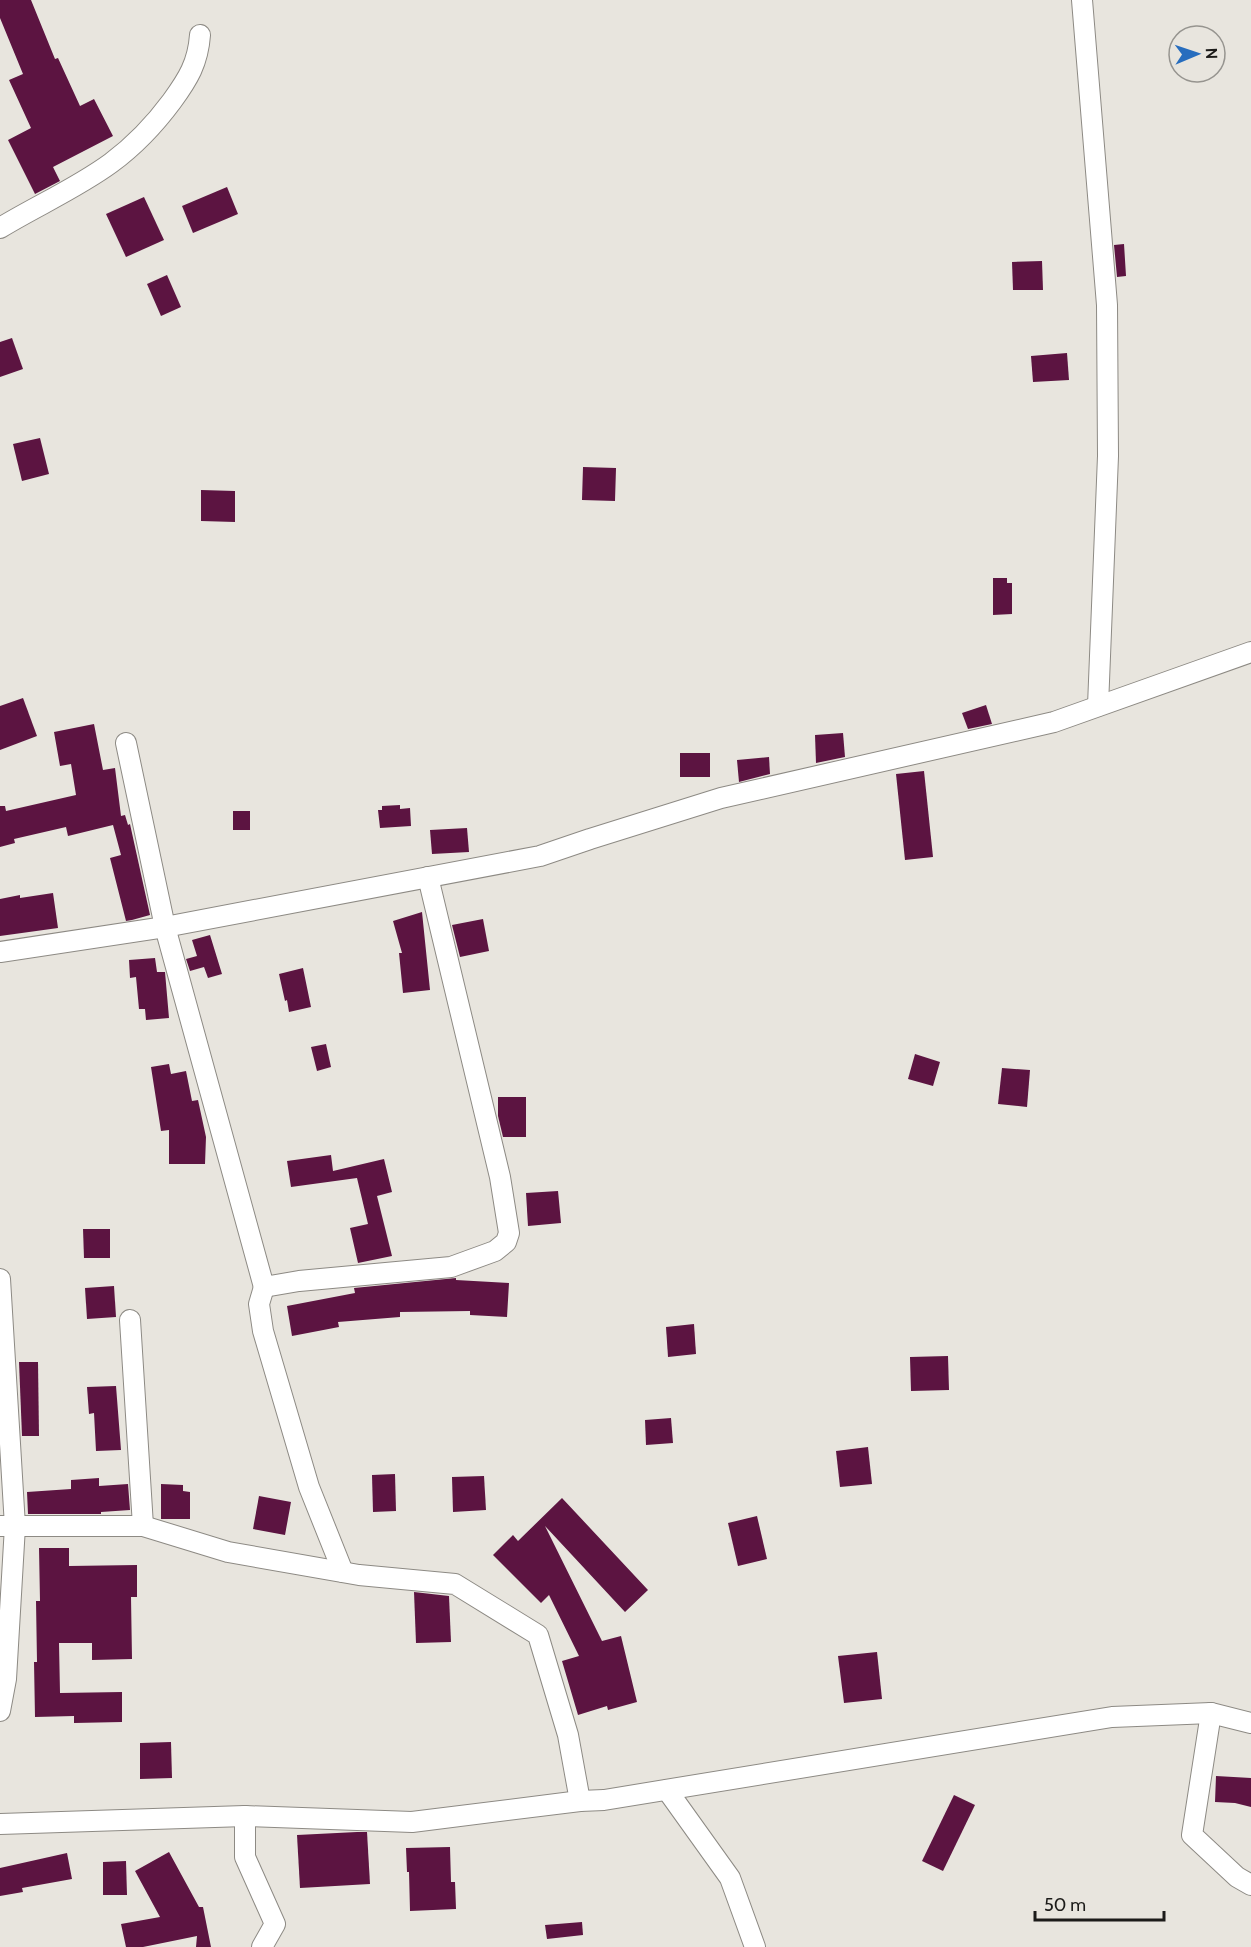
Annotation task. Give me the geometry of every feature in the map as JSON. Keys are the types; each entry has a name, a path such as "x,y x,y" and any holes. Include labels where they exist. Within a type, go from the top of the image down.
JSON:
{"street":[{"path":"1082,0 1107,305 1108,456 1098,706"},
{"path":"0,228 110,164 149,129 188,79 199,50 200,35"},
{"path":"0,952 165,927 540,856 721,798 1054,722 1251,652"},
{"path":"126,744 165,927 264,1287 259,1304 262,1331 309,1487 343,1572"},
{"path":"264,1287 299,1281 451,1267 495,1251 506,1242 509,1233 500,1178 428,877"},
{"path":"0,1280 8,1526 6,1679 0,1711"},
{"path":"130,1320 143,1526"},
{"path":"8,1526 143,1526 228,1552 343,1572 454,1584 538,1635 568,1735 580,1801"},
{"path":"1211,1713 1192,1835 1237,1877 1251,1885"},
{"path":"0,1824 244,1816 412,1822 604,1800 1112,1717 1211,1713 1251,1723"},
{"path":"667,1790 730,1878 754,1947"},
{"path":"244,1816 245,1857 275,1924 262,1947"}],"building":[{"path":"0,0 31,0 55,59 58,58 80,106 94,99 113,136 53,167 60,181 35,194 8,140 31,128 9,80 23,74 0,18"},
{"path":"227,187 238,214 193,233 182,206"},
{"path":"144,197 164,240 126,257 106,214"},
{"path":"1124,244 1126,276 1117,277 1114,245"},
{"path":"1042,261 1043,290 1013,290 1012,262"},
{"path":"167,275 181,307 161,316 147,284"},
{"path":"12,338 23,369 0,377 0,342"},
{"path":"1067,353 1069,380 1033,382 1031,356"},
{"path":"40,438 49,474 22,481 13,444"},
{"path":"583,467 616,468 615,501 582,500"},
{"path":"201,490 235,491 235,522 201,521"},
{"path":"993,578 1007,578 1007,583 1012,583 1012,614 993,615"},
{"path":"23,698 37,736 0,750 0,706"},
{"path":"986,705 992,724 968,729 962,713"},
{"path":"94,724 103,770 115,768 121,816 125,815 128,825 130,824 150,915 132,920 126,921 110,858 121,855 113,825 68,836 66,827 14,839 15,843 0,847 0,806 5,806 6,811 76,795 71,764 60,766 54,732"},
{"path":"843,733 845,757 816,763 815,735"},
{"path":"680,753 710,753 710,777 680,777"},
{"path":"769,757 770,774 739,782 737,760"},
{"path":"924,771 933,857 905,860 896,774"},
{"path":"400,805 400,809 410,808 411,826 380,828 378,810 382,810 382,806"},
{"path":"233,811 250,811 250,830 233,830"},
{"path":"467,828 469,852 432,854 430,830"},
{"path":"53,893 58,928 0,936 0,899"},
{"path":"422,912 430,990 403,993 399,953 402,953 393,921"},
{"path":"483,919 489,951 460,957 452,925"},
{"path":"210,935 222,974 208,978 204,967 190,971 186,959 197,956 192,940"},
{"path":"155,958 157,972 165,972 169,1018 146,1020 145,1009 139,1009 136,977 130,978 129,960"},
{"path":"303,968 311,1007 289,1012 279,974"},
{"path":"326,1044 331,1067 317,1071 311,1047"},
{"path":"915,1054 940,1062 933,1086 908,1079"},
{"path":"169,1064 171,1074 186,1071 192,1101 198,1100 206,1137 205,1164 169,1164 169,1130 161,1131 151,1067"},
{"path":"1002,1068 1030,1070 1027,1107 998,1104"},
{"path":"498,1097 526,1097 526,1137 503,1137 498,1116"},
{"path":"331,1155 333,1171 384,1159 392,1192 377,1196 392,1256 358,1263 350,1228 368,1224 357,1178 291,1187 287,1161"},
{"path":"558,1191 561,1223 528,1226 526,1193"},
{"path":"83,1229 110,1229 110,1258 84,1258"},
{"path":"456,1278 456,1280 509,1283 507,1317 470,1315 470,1311 400,1312 400,1317 338,1322 339,1327 292,1336 287,1306 355,1293 354,1288"},
{"path":"114,1286 116,1317 87,1319 85,1288"},
{"path":"694,1324 696,1354 668,1357 666,1327"},
{"path":"948,1356 949,1390 911,1391 910,1357"},
{"path":"19,1362 38,1362 39,1436 22,1436"},
{"path":"116,1386 121,1450 96,1451 94,1413 89,1414 87,1387"},
{"path":"671,1418 673,1443 646,1445 645,1420"},
{"path":"868,1447 872,1484 840,1487 836,1451"},
{"path":"395,1474 396,1511 373,1512 372,1475"},
{"path":"484,1476 486,1510 453,1512 452,1477"},
{"path":"99,1478 99,1486 128,1484 130,1510 101,1512 101,1514 28,1514 27,1492 71,1489 71,1480"},
{"path":"161,1484 183,1485 183,1491 190,1492 190,1519 161,1519"},
{"path":"259,1496 291,1502 285,1535 253,1529"},
{"path":"562,1498 648,1590 625,1612 545,1526 602,1641 621,1636 637,1702 608,1710 607,1706 578,1715 562,1661 579,1656 549,1595 541,1603 493,1555 513,1535 518,1541"},
{"path":"757,1516 767,1559 738,1566 728,1523"},
{"path":"39,1548 69,1548 69,1566 137,1565 137,1597 131,1597 132,1659 92,1660 92,1643 59,1643 60,1693 122,1692 122,1722 74,1723 74,1716 35,1717 34,1662 37,1662 36,1601 40,1601"},
{"path":"414,1592 449,1596 451,1642 416,1643"},
{"path":"877,1652 882,1699 844,1703 838,1656"},
{"path":"171,1742 172,1778 140,1779 140,1743"},
{"path":"1216,1776 1251,1778 1251,1807 1215,1802"},
{"path":"954,1795 975,1805 943,1871 922,1861"},
{"path":"367,1832 370,1884 300,1888 297,1835"},
{"path":"450,1847 451,1882 455,1882 456,1909 410,1911 406,1848"},
{"path":"169,1852 199,1907 203,1907 211,1947 196,1947 197,1936 143,1947 126,1947 121,1924 160,1917 135,1871"},
{"path":"67,1853 72,1879 22,1888 23,1892 0,1896 0,1868"},
{"path":"126,1861 127,1895 103,1895 103,1862"},
{"path":"582,1922 583,1935 547,1939 545,1925"}]}
